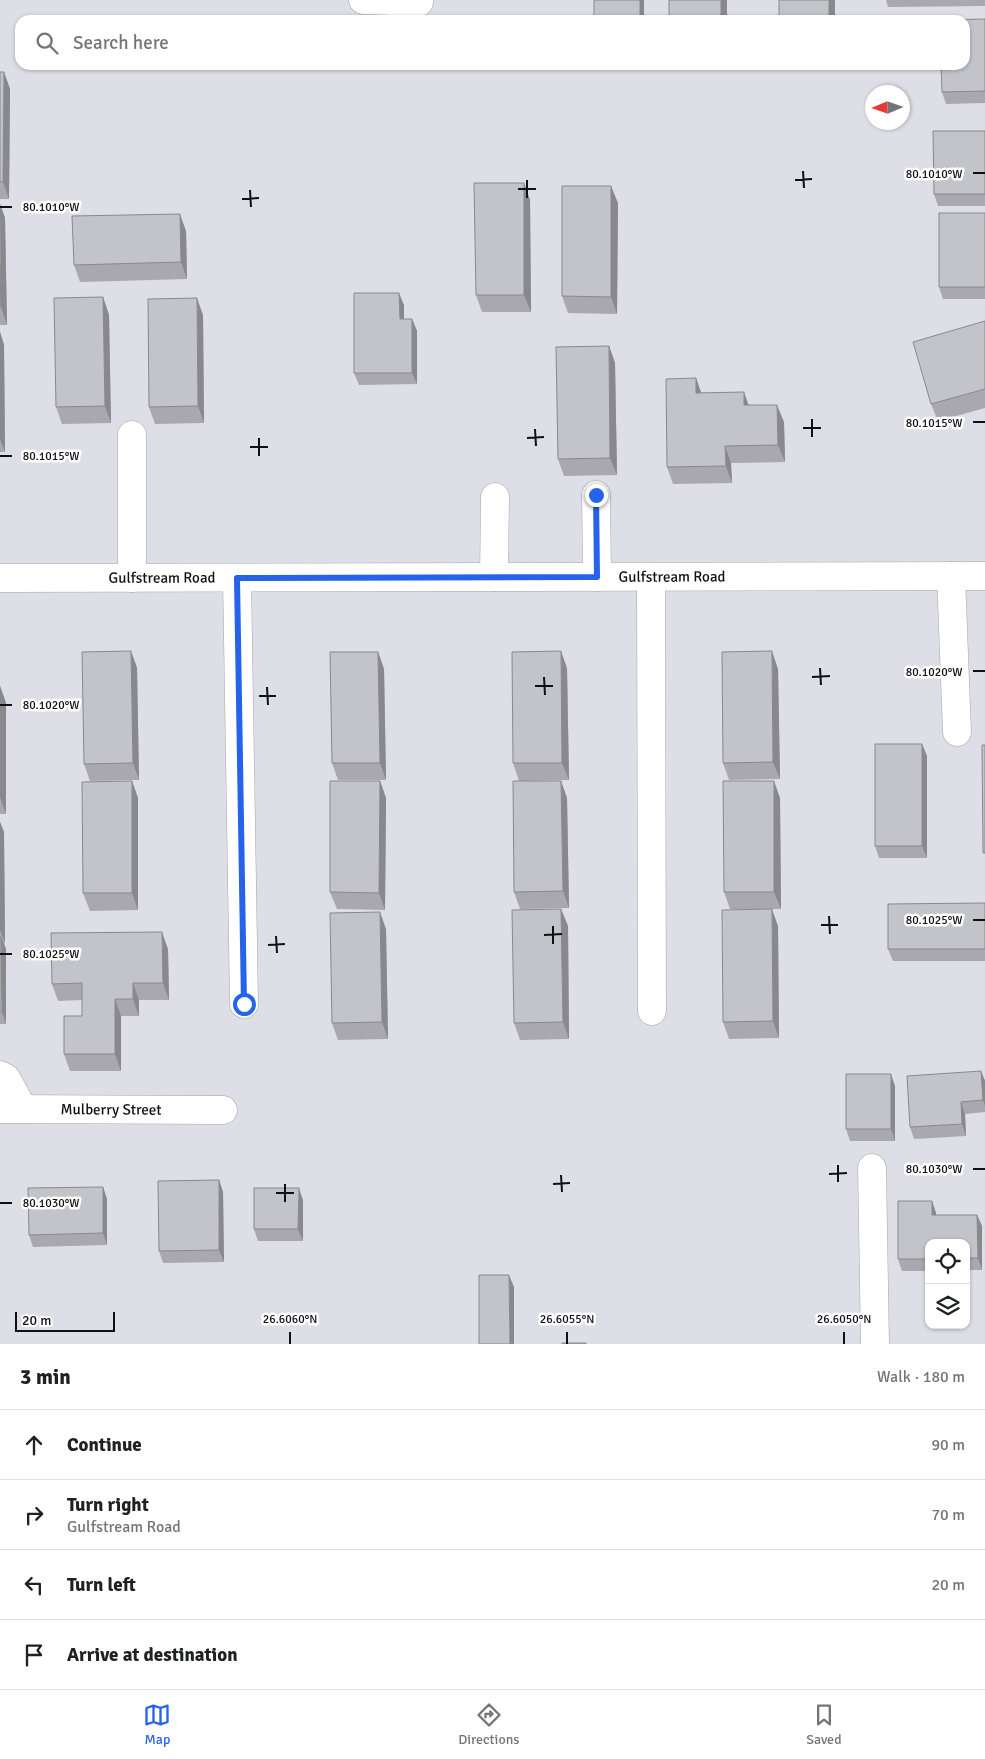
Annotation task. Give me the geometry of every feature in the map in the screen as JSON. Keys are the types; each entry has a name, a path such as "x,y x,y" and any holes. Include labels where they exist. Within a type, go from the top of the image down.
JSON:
{"street":[{"path":"364,0 419,2 419,0"},
{"path":"132,435 132,578"},
{"path":"596,495 597,577"},
{"path":"494,577 495,497"},
{"path":"951,576 957,732"},
{"name":"Gulfstream Road","path":"0,578 985,576"},
{"path":"651,577 652,1011"},
{"path":"237,578 244,1004"},
{"path":"0,1075 6,1078 11,1109"},
{"name":"Mulberry Street","path":"11,1109 223,1110"},
{"path":"872,1168 875,1344"}],"building":[{"path":"594,0 640,0 640,15 594,15"},
{"path":"669,0 721,0 721,15 669,15"},
{"path":"779,0 829,0 829,15 779,15"},
{"path":"970,19 985,19 985,91 942,92 941,70 970,70"},
{"path":"0,72 4,72 3,182 0,182"},
{"path":"933,131 985,131 985,194 934,194"},
{"path":"474,183 524,183 524,295 476,295"},
{"path":"562,186 611,186 611,297 562,296"},
{"path":"939,213 985,213 985,287 939,287"},
{"path":"180,214 181,262 74,265 72,216"},
{"path":"0,263 1,307 0,307"},
{"path":"354,293 399,293 400,319 412,319 412,373 354,373"},
{"path":"103,297 105,406 56,407 54,298"},
{"path":"197,298 198,406 149,407 148,299"},
{"path":"985,321 985,389 931,404 913,342"},
{"path":"609,346 610,458 558,459 556,347"},
{"path":"696,378 696,393 744,392 744,405 777,405 778,445 725,446 726,466 667,467 666,379"},
{"path":"131,651 133,763 84,764 82,652"},
{"path":"561,651 562,763 513,763 512,652"},
{"path":"772,651 773,762 723,763 722,652"},
{"path":"330,652 378,652 380,763 332,763"},
{"path":"875,744 922,744 922,846 875,846"},
{"path":"982,745 985,745 985,853 983,853"},
{"path":"132,781 132,893 83,893 82,782"},
{"path":"330,781 380,781 379,893 330,892"},
{"path":"513,781 561,781 563,891 514,892"},
{"path":"723,781 774,781 774,892 724,892"},
{"path":"985,903 985,949 888,949 888,904"},
{"path":"561,909 563,1022 514,1023 512,910"},
{"path":"772,909 773,1021 723,1022 722,910"},
{"path":"380,912 382,1022 332,1023 330,913"},
{"path":"162,932 163,983 133,983 133,999 115,999 115,1054 64,1054 64,1016 82,1016 82,983 52,984 51,933"},
{"path":"1,937 2,1012 0,1012"},
{"path":"981,1071 983,1100 961,1102 962,1124 910,1127 907,1076"},
{"path":"846,1074 891,1074 891,1129 846,1129"},
{"path":"219,1180 219,1250 159,1251 158,1181"},
{"path":"103,1187 103,1233 29,1235 28,1188"},
{"path":"254,1188 299,1188 298,1229 254,1229"},
{"path":"898,1201 932,1201 932,1215 977,1215 978,1258 970,1258 970,1239 925,1239 925,1259 898,1259"},
{"path":"479,1275 509,1275 510,1344 479,1344"},
{"path":"586,1343 586,1344 562,1344"}],"route":[{"path":"244,1004 237,578 597,577 596,495"}]}
